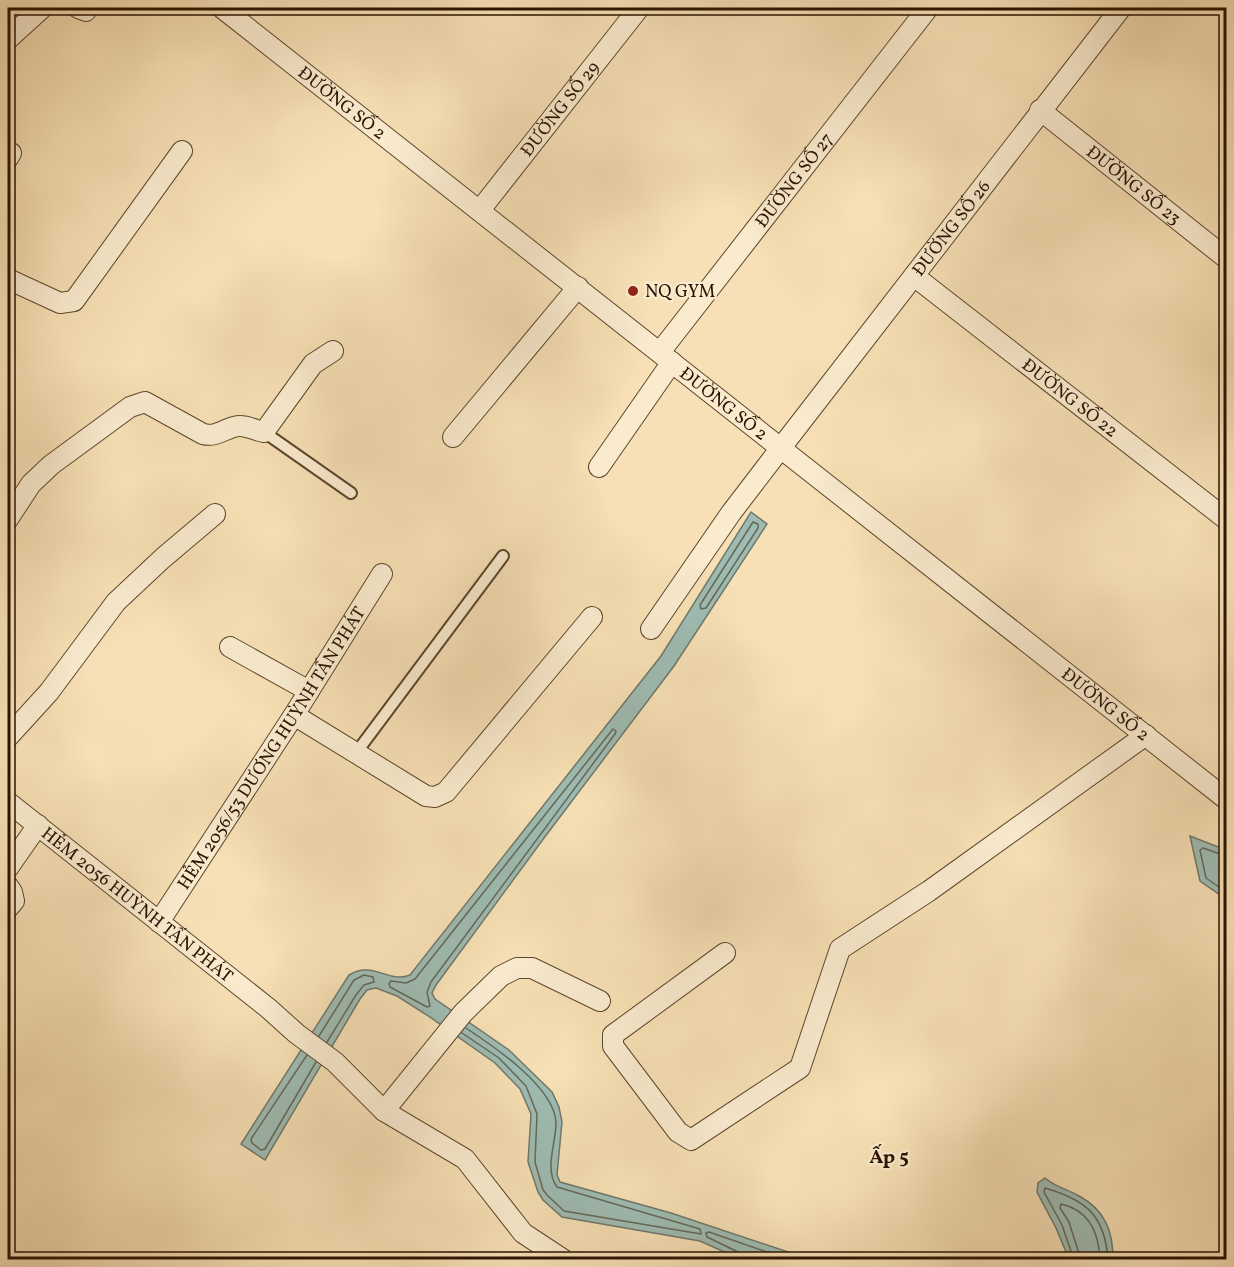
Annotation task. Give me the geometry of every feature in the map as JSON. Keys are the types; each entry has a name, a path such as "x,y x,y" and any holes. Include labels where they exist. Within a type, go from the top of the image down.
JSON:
{"street":[{"path":"8,39 42,8"},
{"name":"ĐƯỜNG SỐ 2","path":"222,8 1227,799"},
{"name":"ĐƯỜNG SỐ 29","path":"480,210 639,8"},
{"name":"ĐƯỜNG SỐ 27","path":"598,468 653,389 666,357 928,8"},
{"name":"ĐƯỜNG SỐ 26","path":"651,629 731,513 780,448 1121,8"},
{"name":"ĐƯỜNG SỐ 23","path":"1040,110 1227,258"},
{"path":"8,279 60,303 74,301 182,151"},
{"name":"ĐƯỜNG SỐ 22","path":"914,276 1227,519"},
{"path":"453,437 578,287"},
{"path":"8,519 31,484 51,465 137,403 145,402 203,434 217,435 238,426 264,432 313,364 333,351"},
{"path":"8,737 49,692 116,602 215,514"},
{"name":"HẺM 2056/53 DƯƠNG HUỲNH TẤN PHÁT","path":"159,922 294,715 382,574"},
{"path":"294,715 426,795 441,796 592,617"},
{"path":"230,647 309,691"},
{"path":"725,953 613,1035 613,1046 678,1132 691,1140 800,1068 840,949 929,891 1146,735"},
{"name":"HẺM 2056 HUỲNH TẤN PHÁT","path":"8,802 335,1062 384,1111 465,1159 523,1233 564,1260"},
{"path":"8,868 38,825"},
{"path":"8,886 14,897 14,901 8,908"},
{"path":"384,1111 463,1013 501,976 517,968 532,968 600,1001"}],"lane":[{"path":"264,432 351,493"},
{"path":"356,753 503,556"}],"water":[{"path":"751,512 767,524 674,666 544,838 432,993 435,999 509,1050 552,1092 559,1107 562,1122 557,1175 560,1182 671,1213 809,1259 740,1259 700,1241 562,1217 543,1200 538,1192 528,1162 531,1114 520,1089 495,1063 427,1015 397,996 376,988 367,990 360,999 265,1160 241,1144 349,975 365,970 395,977 410,975 661,656"},
{"path":"1190,836 1226,850 1226,899 1200,881"},
{"path":"1045,1178 1088,1202 1101,1215 1109,1230 1113,1259 1069,1259 1037,1192 1038,1183"}],"place":[{"name":"NQ GYM","path":"633,291"}],"district":[{"name":"Ấp 5","path":"889,1156"}]}
